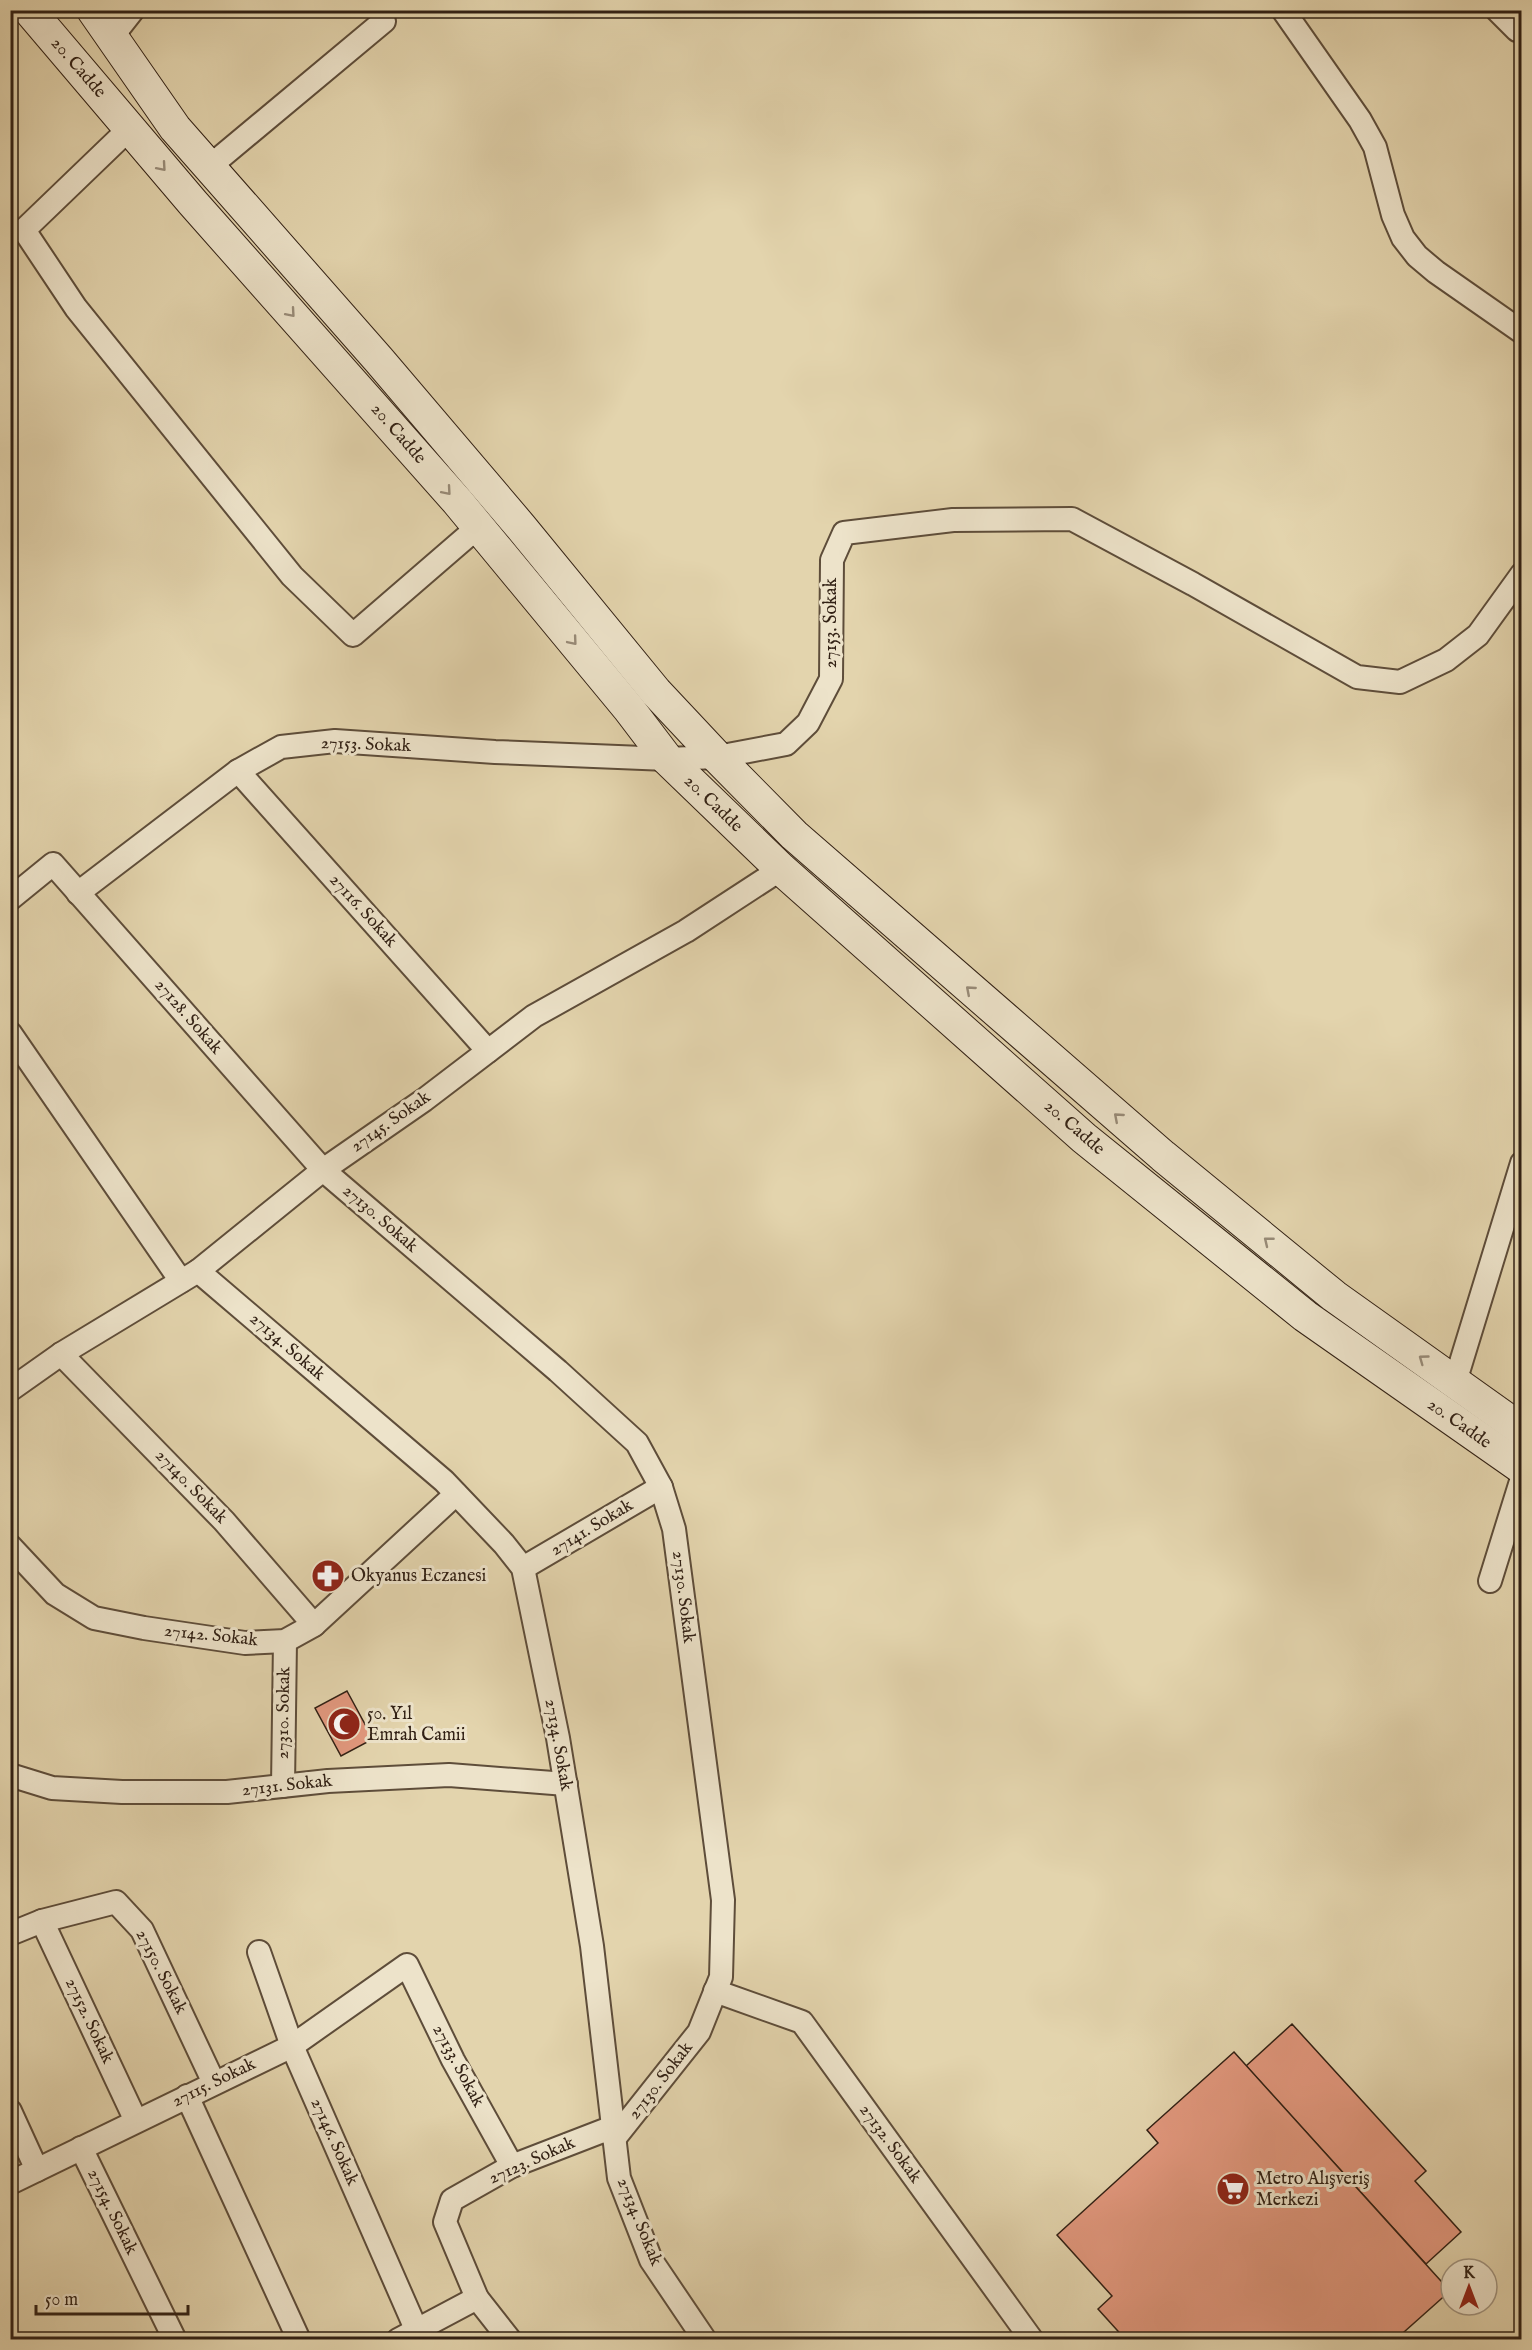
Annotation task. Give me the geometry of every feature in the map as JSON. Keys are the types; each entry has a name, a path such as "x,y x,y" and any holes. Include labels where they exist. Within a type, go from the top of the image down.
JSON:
{"main road":[{"name":"20. Cadde","path":"29,10 478,527 668,759 781,869 1094,1146 1305,1316 1521,1468"},
{"path":"93,10 175,128 379,360 521,527 656,692 794,836 1163,1156 1334,1296 1521,1430"}],"street":[{"path":"111,38 133,10"},
{"path":"1283,10 1360,120 1375,147 1393,215 1402,238 1436,272 1521,332"},
{"path":"1497,10 1520,34"},
{"path":"209,167 384,21"},
{"path":"130,128 24,230 76,308 292,576 353,635 478,527"},
{"name":"27153. Sokak","path":"78,893 238,771 281,747 335,741 495,752 668,759 717,758 786,744 808,723 831,679 832,560 844,533 953,520 1072,519 1193,584 1356,677 1400,682 1446,660 1478,635 1521,577"},
{"name":"27116. Sokak","path":"238,771 488,1051"},
{"name":"27128. Sokak","path":"10,899 53,864 323,1170"},
{"name":"27145. Sokak","path":"10,1390 61,1354 190,1276 323,1170 424,1100 534,1016 686,931 781,869"},
{"name":"27134. Sokak","path":"10,1033 190,1276 444,1481 504,1544 523,1568 566,1784 592,1946 619,2178 651,2260 705,2340"},
{"name":"27130. Sokak","path":"323,1170 558,1371 637,1443 661,1487 674,1529 723,1900 721,1977 699,2032 614,2133"},
{"path":"1455,1382 1520,1176"},
{"name":"27140. Sokak","path":"61,1354 224,1521 314,1625"},
{"path":"1490,1581 1521,1478"},
{"name":"27141. Sokak","path":"523,1568 661,1487"},
{"name":"27142. Sokak","path":"10,1546 55,1594 94,1618 245,1643 285,1641 314,1625 456,1494"},
{"name":"27310. Sokak","path":"283,1786 285,1641"},
{"name":"27131. Sokak","path":"10,1775 52,1788 122,1792 227,1792 328,1781 449,1775 566,1784"},
{"name":"27150. Sokak","path":"10,1934 42,1921 116,1902 142,1930 214,2083"},
{"name":"27152. Sokak","path":"42,1921 136,2121"},
{"name":"27146. Sokak","path":"259,1952 292,2046 407,2334"},
{"name":"27115. Sokak","path":"10,2183 292,2046 407,1965"},
{"name":"27133. Sokak","path":"407,1965 453,2060 512,2166"},
{"name":"27132. Sokak","path":"715,1991 802,2022 1032,2340"},
{"path":"188,2096 299,2340"},
{"path":"10,2111 37,2170"},
{"name":"27123. Sokak","path":"510,2340 477,2298 445,2222 452,2200 512,2166 614,2133"},
{"name":"27154. Sokak","path":"81,2148 175,2340"},
{"path":"407,2334 477,2298"}],"building":[{"name":"50. Yıl Emrah Camii","path":"347,1691 373,1739 341,1756 315,1708"},
{"path":"1292,2024 1426,2171 1415,2181 1461,2232 1426,2264 1246,2066"},
{"name":"Metro Alışveriş Merkezi","path":"1234,2052 1439,2279 1439,2301 1395,2340 1126,2340 1098,2309 1112,2296 1057,2235 1158,2143 1147,2130"}],"place":[{"name":"Okyanus Eczanesi","path":"328,1576"},
{"name":"50. Yıl Emrah Camii","path":"344,1724"},
{"name":"Metro Alışveriş Merkezi","path":"1233,2189"}]}
